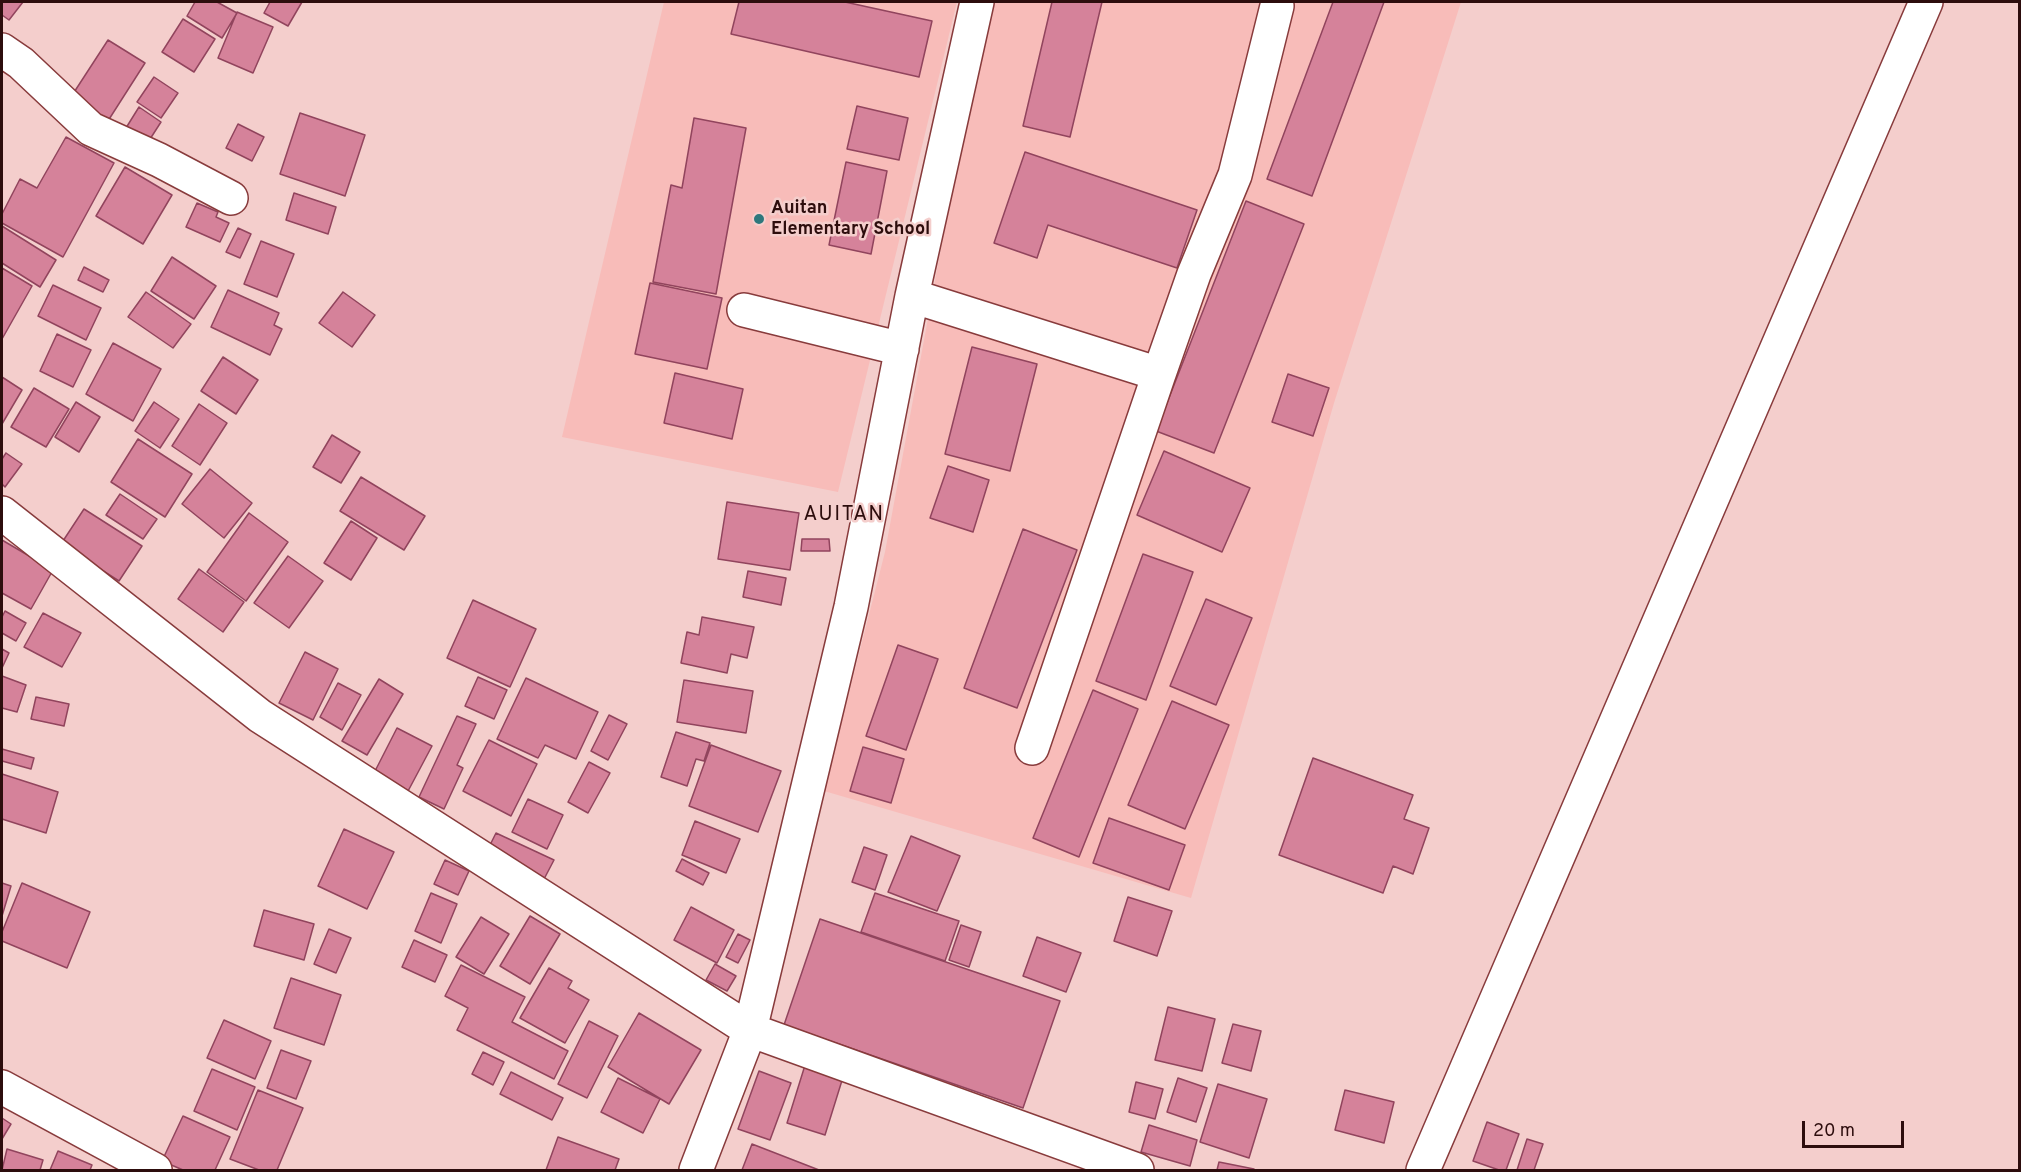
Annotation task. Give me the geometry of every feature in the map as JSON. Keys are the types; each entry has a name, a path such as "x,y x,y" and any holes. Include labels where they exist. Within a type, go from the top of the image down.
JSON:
{"street":[{"path":"696,1170 750,1030 851,607 912,296 977,2"},
{"path":"1423,1170 1926,2"},
{"path":"1032,748 1194,274 1235,175 1277,6"},
{"path":"2,50 21,63 91,129 159,160 231,198"},
{"path":"912,296 1159,374"},
{"path":"744,310 902,349"},
{"path":"2,513 260,716 750,1030 1137,1170"},
{"path":"2,1087 149,1169"}],"shaded area":[{"name":"Auitan Elementary School","path":"664,2 957,2 838,492 562,437"},
{"path":"990,2 1461,2 1334,403 1191,898 824,791 885,552 938,264"}],"building":[{"path":"2,2 23,2 9,20 2,15"},
{"path":"195,2 217,2 237,13 222,38 187,16"},
{"path":"270,2 302,2 288,26 264,13"},
{"path":"739,2 845,2 932,21 919,77 731,34"},
{"path":"1052,2 1102,2 1070,137 1023,126"},
{"path":"1333,2 1384,2 1312,196 1267,179"},
{"path":"237,12 273,27 253,73 218,58"},
{"path":"183,19 215,39 194,72 162,52"},
{"path":"108,40 145,63 106,124 69,100"},
{"path":"154,77 178,93 161,118 137,102"},
{"path":"857,106 908,118 899,160 847,149"},
{"path":"139,107 161,122 143,150 121,136"},
{"path":"300,113 365,135 345,196 280,174"},
{"path":"694,118 746,128 716,294 653,282 671,185 682,188"},
{"path":"238,124 264,137 252,161 226,148"},
{"path":"66,137 114,163 63,257 2,223 2,214 20,179 37,188"},
{"path":"1025,152 1197,210 1177,268 1048,225 1037,258 994,243"},
{"path":"846,162 887,171 871,254 829,245"},
{"path":"125,167 172,195 143,244 96,216"},
{"path":"294,193 336,207 328,234 286,220"},
{"path":"1246,201 1304,224 1214,453 1156,431"},
{"path":"197,203 218,212 216,217 229,223 220,242 186,227"},
{"path":"2,226 56,260 40,287 2,263"},
{"path":"238,228 251,234 240,258 226,252"},
{"path":"261,241 294,254 277,297 244,284"},
{"path":"172,257 216,286 194,319 151,291"},
{"path":"84,267 109,280 103,292 78,280"},
{"path":"2,268 32,286 2,339"},
{"path":"650,283 722,298 707,369 635,354"},
{"path":"53,285 101,308 86,340 38,316"},
{"path":"228,290 279,313 274,325 282,329 270,355 211,327"},
{"path":"146,292 191,324 173,348 128,317"},
{"path":"343,292 375,315 352,347 319,323"},
{"path":"57,334 91,350 73,387 40,371"},
{"path":"113,343 161,369 133,421 86,394"},
{"path":"972,347 1037,364 1010,471 945,454"},
{"path":"223,357 258,380 236,414 201,391"},
{"path":"675,373 743,389 732,439 664,423"},
{"path":"1288,374 1329,388 1313,436 1272,422"},
{"path":"2,377 22,390 2,424"},
{"path":"34,388 69,409 46,447 11,427"},
{"path":"76,402 100,417 79,452 55,437"},
{"path":"154,402 179,419 160,448 135,431"},
{"path":"199,404 227,423 200,465 172,446"},
{"path":"332,435 360,452 341,483 313,467"},
{"path":"138,439 192,474 165,517 111,482"},
{"path":"1164,451 1250,488 1222,552 1137,515"},
{"path":"6,453 22,464 5,487 2,484 2,459"},
{"path":"948,466 989,480 973,532 930,518"},
{"path":"210,469 252,503 224,538 182,504"},
{"path":"361,477 425,516 404,550 340,511"},
{"path":"120,494 157,519 143,539 106,515"},
{"path":"727,502 799,513 790,570 718,559"},
{"path":"84,509 142,546 119,581 61,544"},
{"path":"249,513 288,542 246,601 207,572"},
{"path":"351,521 377,538 351,580 324,563"},
{"path":"1023,529 1077,550 1017,708 964,688"},
{"path":"802,539 829,539 830,551 801,551"},
{"path":"2,540 53,570 31,609 2,593"},
{"path":"1143,554 1193,572 1146,700 1096,681"},
{"path":"288,556 323,581 289,628 254,603"},
{"path":"199,569 244,602 223,632 178,599"},
{"path":"748,571 786,578 781,605 743,597"},
{"path":"1206,599 1252,618 1216,705 1170,686"},
{"path":"473,600 536,629 510,687 447,658"},
{"path":"5,611 26,623 16,641 2,633 2,617"},
{"path":"43,613 81,633 62,667 24,647"},
{"path":"702,617 754,627 747,658 731,654 727,673 681,663 687,632 699,635"},
{"path":"898,645 938,659 906,750 866,736"},
{"path":"2,649 9,653 2,668"},
{"path":"305,652 338,669 313,720 279,703"},
{"path":"2,676 26,685 17,712 2,708"},
{"path":"478,677 507,690 494,719 465,706"},
{"path":"526,678 598,712 576,759 545,745 538,758 497,739"},
{"path":"379,679 403,694 367,755 342,741"},
{"path":"684,680 753,691 746,733 677,722"},
{"path":"338,683 361,695 342,730 320,717"},
{"path":"1093,690 1138,709 1079,857 1033,838"},
{"path":"36,697 69,704 64,726 31,719"},
{"path":"1172,701 1229,725 1185,829 1128,805"},
{"path":"609,715 627,724 608,760 591,751"},
{"path":"457,716 476,724 457,765 463,768 444,809 419,797"},
{"path":"397,728 432,746 407,793 373,775"},
{"path":"676,732 710,743 704,761 696,759 687,786 661,777"},
{"path":"489,740 537,764 511,816 463,791"},
{"path":"711,745 781,771 758,832 689,806"},
{"path":"863,747 904,759 891,803 850,791"},
{"path":"2,749 34,758 31,769 2,761"},
{"path":"1313,758 1413,795 1404,819 1429,828 1413,874 1393,866 1383,893 1279,855"},
{"path":"589,762 610,773 588,813 568,802"},
{"path":"2,774 58,792 46,833 2,819"},
{"path":"528,799 563,815 547,849 512,832"},
{"path":"1109,818 1185,845 1169,890 1093,863"},
{"path":"695,821 740,839 726,873 682,855"},
{"path":"344,829 394,852 367,909 318,886"},
{"path":"496,833 554,860 543,881 486,853"},
{"path":"911,836 960,856 937,911 888,892"},
{"path":"864,847 887,855 875,890 852,882"},
{"path":"682,859 709,873 703,885 676,871"},
{"path":"445,860 469,871 458,895 434,884"},
{"path":"2,883 11,886 2,916"},
{"path":"22,883 90,912 67,968 2,941 2,932"},
{"path":"431,893 457,904 441,943 415,931"},
{"path":"875,893 959,921 945,961 861,932"},
{"path":"1128,897 1172,911 1157,956 1114,941"},
{"path":"691,907 734,930 717,963 674,940"},
{"path":"264,910 314,924 304,960 254,946"},
{"path":"530,916 560,934 530,984 500,966"},
{"path":"481,917 509,934 484,974 456,957"},
{"path":"820,919 1060,1001 1023,1108 784,1025"},
{"path":"961,925 981,932 969,967 949,960"},
{"path":"329,929 351,938 336,973 314,964"},
{"path":"738,934 750,940 738,963 726,957"},
{"path":"1037,937 1081,953 1066,992 1023,976"},
{"path":"414,940 447,955 435,982 402,967"},
{"path":"715,964 736,976 727,991 706,980"},
{"path":"461,965 525,997 512,1022 568,1051 554,1079 457,1030 468,1008 445,996"},
{"path":"549,968 572,981 568,988 589,1000 565,1043 520,1018"},
{"path":"291,978 341,995 324,1045 274,1028"},
{"path":"1168,1007 1215,1019 1202,1071 1155,1060"},
{"path":"639,1013 701,1050 669,1104 608,1067"},
{"path":"224,1020 271,1041 255,1079 207,1058"},
{"path":"589,1021 618,1036 587,1098 558,1084"},
{"path":"1233,1024 1261,1031 1251,1071 1222,1063"},
{"path":"281,1050 311,1061 296,1099 267,1088"},
{"path":"483,1052 504,1062 493,1085 472,1074"},
{"path":"806,1062 844,1074 825,1135 787,1123"},
{"path":"212,1069 255,1087 237,1130 194,1111"},
{"path":"759,1071 791,1083 770,1140 738,1129"},
{"path":"511,1072 563,1098 552,1120 500,1094"},
{"path":"618,1078 660,1099 643,1133 601,1112"},
{"path":"1178,1078 1207,1088 1196,1122 1167,1112"},
{"path":"1136,1082 1163,1089 1155,1119 1129,1112"},
{"path":"1218,1084 1267,1099 1249,1158 1200,1142"},
{"path":"258,1090 303,1108 277,1170 259,1170 230,1159"},
{"path":"1345,1090 1394,1102 1384,1143 1335,1130"},
{"path":"183,1116 230,1137 215,1170 183,1170 162,1161"},
{"path":"2,1118 11,1124 2,1139"},
{"path":"1487,1122 1519,1134 1506,1170 1499,1170 1473,1161"},
{"path":"1149,1125 1197,1140 1190,1166 1141,1152"},
{"path":"558,1137 619,1159 615,1170 546,1170"},
{"path":"1527,1139 1543,1144 1534,1170 1517,1170"},
{"path":"752,1144 819,1170 742,1170"},
{"path":"7,1149 43,1160 40,1170 2,1170"},
{"path":"58,1151 92,1165 90,1170 50,1170"},
{"path":"1219,1162 1254,1169 1254,1170 1217,1170"}],"place":[{"name":"Auitan Elementary School","path":"759,219"}],"district":[{"name":"AUITAN","path":"844,516"}]}
